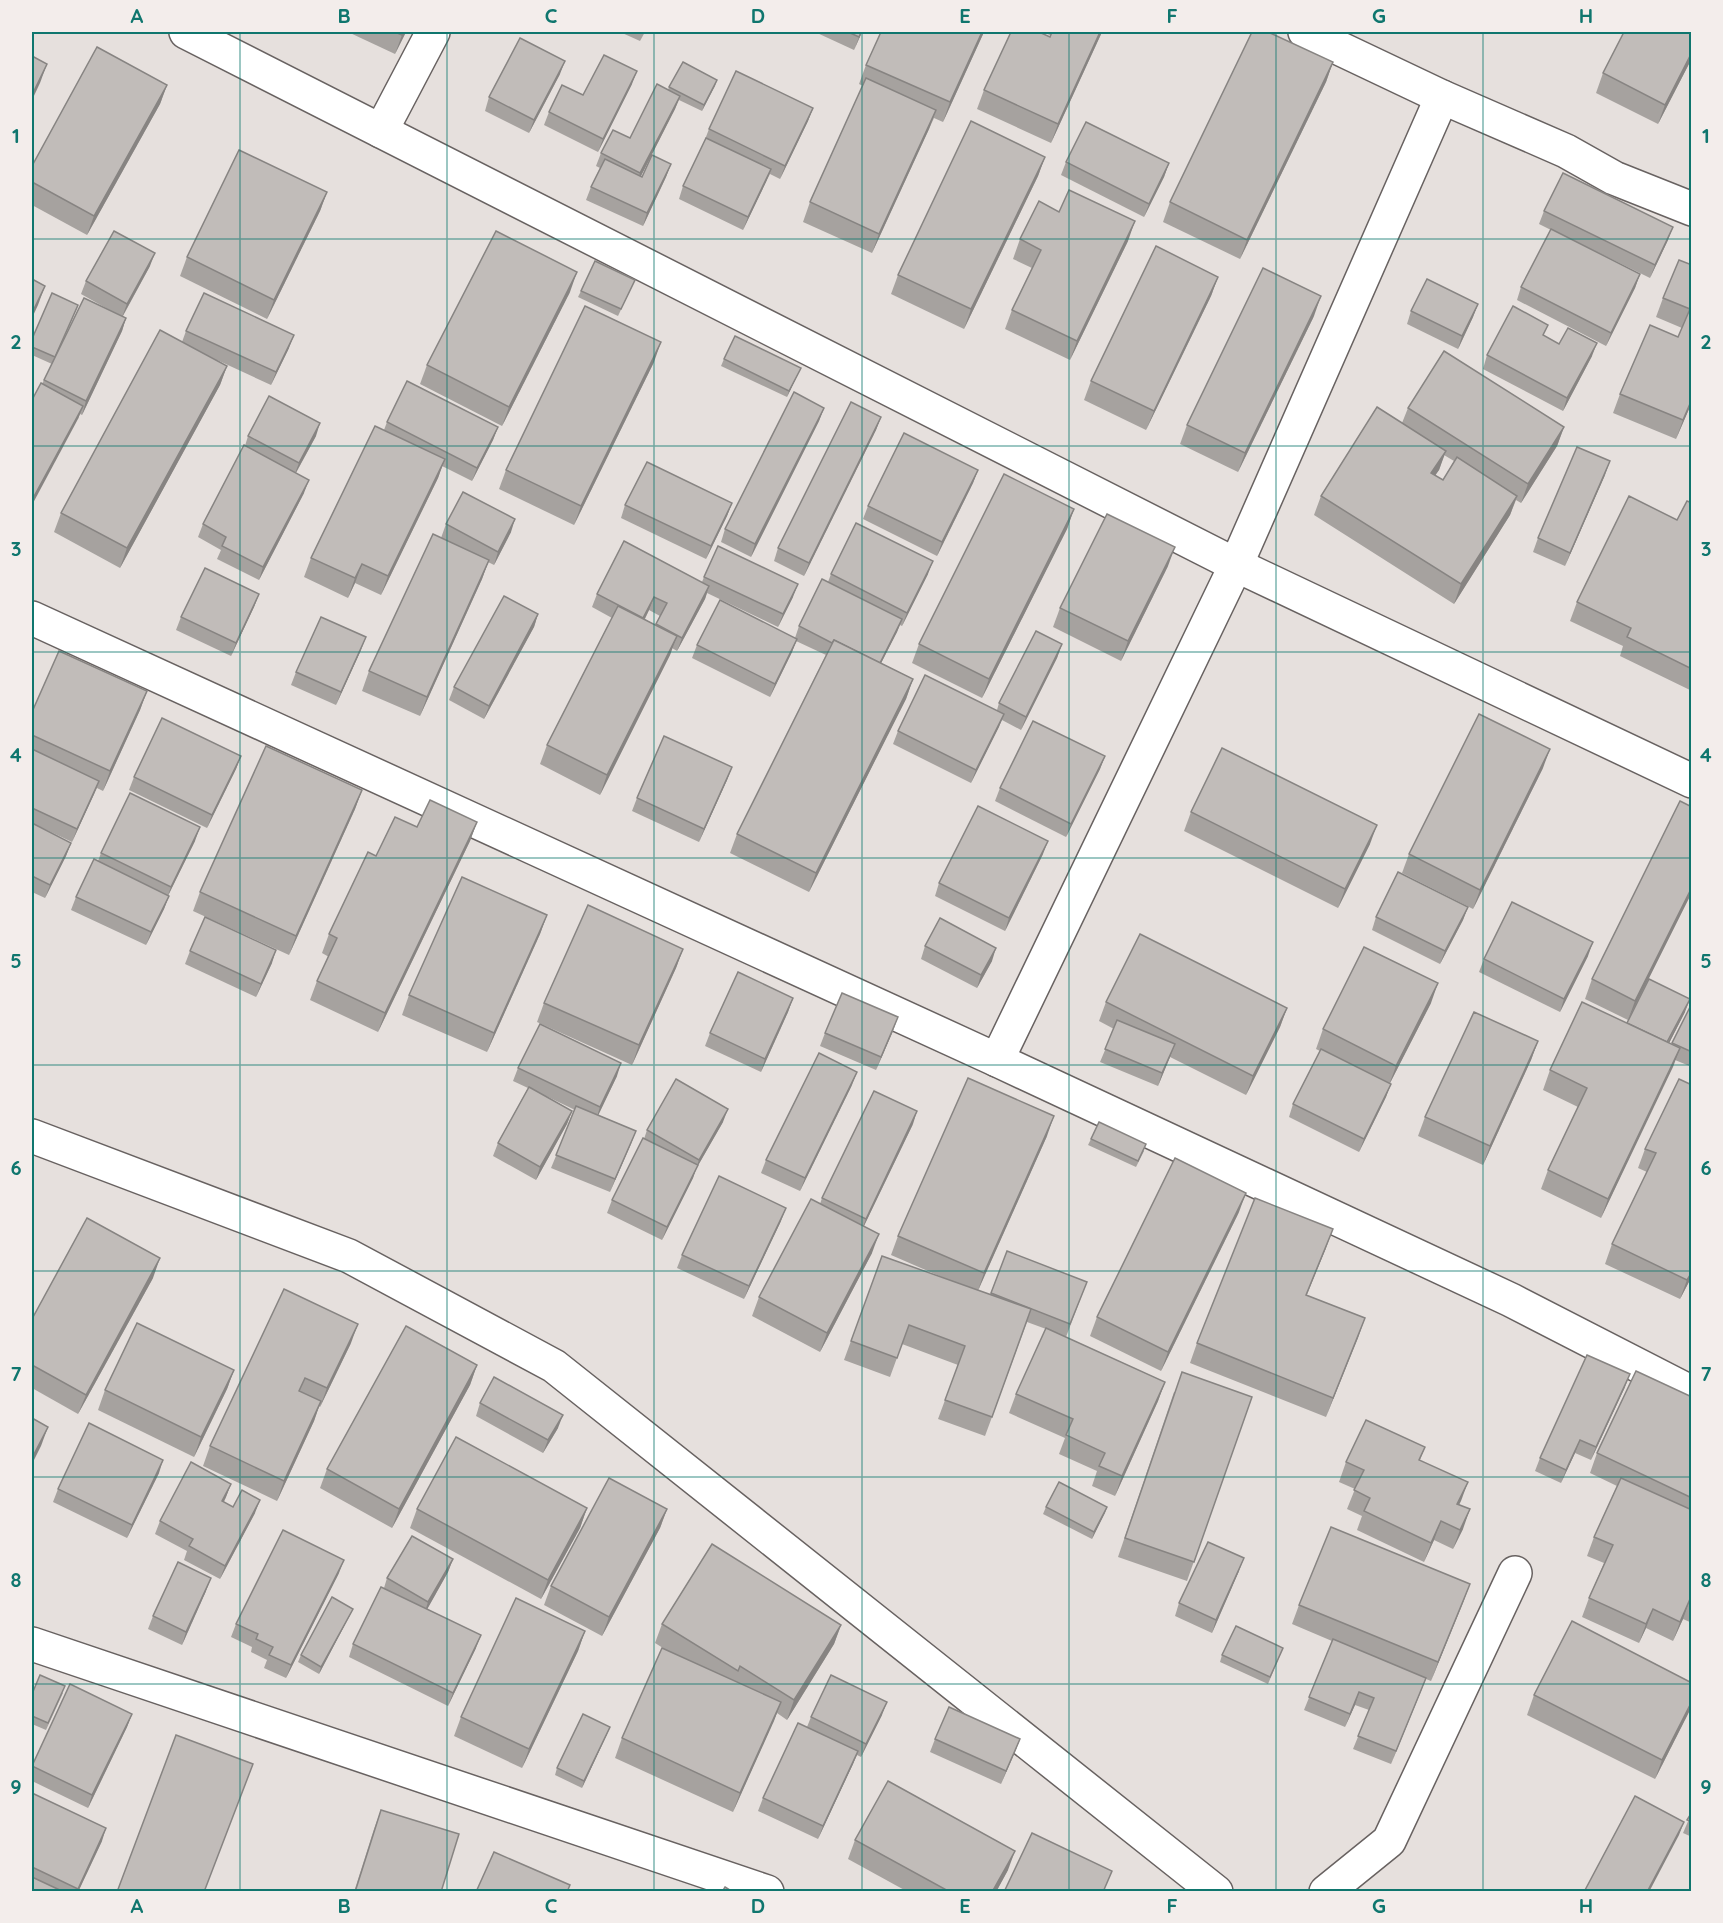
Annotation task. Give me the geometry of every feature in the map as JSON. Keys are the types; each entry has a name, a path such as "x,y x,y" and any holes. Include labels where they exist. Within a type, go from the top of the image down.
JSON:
{"street":[{"path":"186,32 1236,565 1692,781"},
{"path":"381,131 433,32"},
{"path":"1305,32 1442,97 1566,151 1614,178 1692,209"},
{"path":"998,1060 1236,565 1442,97"},
{"path":"32,618 998,1060 1510,1300 1692,1393"},
{"path":"32,1136 349,1256 554,1366 1216,1892"},
{"path":"1326,1892 1389,1841 1515,1573"},
{"path":"32,1644 767,1892"}],"building":[{"path":"848,32 861,32 859,37"},
{"path":"881,32 982,32 950,102 866,65"},
{"path":"1011,32 1039,32 1050,37 1052,32 1100,32 1058,124 984,90"},
{"path":"1252,32 1268,32 1333,62 1247,240 1170,202"},
{"path":"1624,32 1692,32 1692,52 1665,105 1603,73"},
{"path":"520,38 565,61 534,120 489,97"},
{"path":"97,47 167,85 94,216 32,182 32,166"},
{"path":"604,55 637,71 603,139 549,112 562,85 583,95"},
{"path":"32,56 47,64 32,95"},
{"path":"683,62 717,80 704,105 669,87"},
{"path":"736,71 813,108 785,166 709,129"},
{"path":"866,78 936,110 879,234 810,202"},
{"path":"657,84 680,96 640,173 601,153 613,130 630,138"},
{"path":"971,121 1045,157 971,309 898,275"},
{"path":"1086,122 1169,163 1149,204 1066,162"},
{"path":"706,138 771,169 748,217 683,186"},
{"path":"239,150 327,192 274,300 187,257"},
{"path":"652,155 671,164 647,213 591,187 605,159 642,177"},
{"path":"1563,173 1673,227 1655,265 1544,211"},
{"path":"1069,190 1135,221 1077,341 1012,310 1041,250 1020,239 1039,201 1059,212"},
{"path":"1551,229 1640,274 1611,333 1521,287"},
{"path":"114,231 155,253 127,304 86,281"},
{"path":"496,231 577,272 509,407 427,365"},
{"path":"1156,246 1218,277 1154,411 1091,381"},
{"path":"1679,260 1692,265 1692,399 1683,420 1620,394 1650,325 1678,337 1690,309 1663,298"},
{"path":"595,261 635,280 621,309 581,291"},
{"path":"1263,268 1321,296 1245,453 1187,425"},
{"path":"32,279 45,286 32,313"},
{"path":"1427,279 1478,304 1462,336 1411,311"},
{"path":"52,293 78,305 55,357 32,347 32,339"},
{"path":"204,293 294,335 276,372 186,331"},
{"path":"84,298 126,318 86,401 44,380"},
{"path":"585,306 661,342 581,506 506,470"},
{"path":"1513,306 1548,325 1543,335 1559,344 1568,328 1597,343 1567,398 1487,355"},
{"path":"160,330 227,366 127,548 61,513"},
{"path":"735,336 801,368 789,391 724,359"},
{"path":"1444,351 1564,427 1528,484 1408,408"},
{"path":"407,381 498,427 477,468 387,422"},
{"path":"41,383 83,406 32,500 32,400"},
{"path":"794,392 824,408 755,544 725,529"},
{"path":"269,396 320,423 299,463 248,436"},
{"path":"851,402 881,417 809,563 778,548"},
{"path":"1377,407 1446,451 1431,473 1443,480 1457,457 1517,496 1461,584 1321,496"},
{"path":"375,426 445,459 388,576 362,564 355,578 311,558"},
{"path":"904,433 978,470 942,542 868,506"},
{"path":"244,445 309,480 263,567 222,546 226,537 203,524"},
{"path":"1577,447 1610,461 1570,553 1538,538"},
{"path":"647,462 732,503 711,546 625,505"},
{"path":"1004,474 1074,509 989,679 919,644"},
{"path":"463,492 515,519 498,552 446,524"},
{"path":"1629,496 1677,520 1687,501 1692,503 1692,669 1627,637 1631,628 1577,602"},
{"path":"1107,514 1175,547 1128,641 1060,608"},
{"path":"856,523 933,561 907,613 831,574"},
{"path":"433,534 489,560 427,697 369,671"},
{"path":"624,541 709,586 682,638 656,624 667,603 654,597 643,618 597,594"},
{"path":"718,546 798,584 783,614 704,577"},
{"path":"205,568 259,594 236,643 181,617"},
{"path":"822,579 902,619 880,663 834,640 832,643 799,626"},
{"path":"504,596 538,614 489,706 454,687"},
{"path":"720,600 797,639 775,684 697,645"},
{"path":"618,606 677,636 607,775 547,745"},
{"path":"321,617 366,637 341,692 296,672"},
{"path":"1036,631 1062,644 1026,717 999,703"},
{"path":"834,640 913,679 816,873 737,834"},
{"path":"59,651 147,691 110,771 32,735 32,712"},
{"path":"925,675 1004,714 976,770 898,731"},
{"path":"1479,714 1550,749 1480,890 1409,854"},
{"path":"162,718 241,756 212,815 134,777"},
{"path":"1033,721 1105,756 1071,824 1000,788"},
{"path":"664,736 732,767 704,829 637,798"},
{"path":"266,746 362,790 296,936 200,892"},
{"path":"1222,748 1377,825 1345,889 1191,812"},
{"path":"32,749 99,781 77,829 32,808"},
{"path":"130,793 200,827 171,887 101,853"},
{"path":"430,800 477,822 385,1013 317,981 337,938 329,934 368,852 376,856 395,817 417,827"},
{"path":"1680,801 1692,807 1692,887 1635,1001 1592,979"},
{"path":"978,806 1048,841 1009,918 939,883"},
{"path":"32,823 71,843 50,885 32,876"},
{"path":"94,859 169,896 151,932 76,897"},
{"path":"1398,872 1468,907 1445,951 1376,917"},
{"path":"462,877 547,915 494,1033 409,995"},
{"path":"1512,902 1593,942 1564,999 1484,959"},
{"path":"588,905 683,949 639,1045 544,1003"},
{"path":"205,917 276,950 261,984 190,951"},
{"path":"940,918 996,948 981,975 925,946"},
{"path":"1140,934 1287,1008 1253,1076 1106,1002"},
{"path":"1364,947 1438,983 1396,1066 1323,1029"},
{"path":"738,972 793,998 765,1059 710,1033"},
{"path":"1649,979 1690,999 1667,1042 1627,1023"},
{"path":"842,993 898,1017 881,1057 825,1033"},
{"path":"1582,1002 1680,1048 1608,1199 1548,1170 1587,1088 1550,1070"},
{"path":"1692,1003 1692,1052 1672,1043"},
{"path":"1474,1012 1538,1041 1490,1146 1425,1117"},
{"path":"1117,1020 1175,1044 1162,1073 1105,1049"},
{"path":"540,1024 621,1063 600,1107 518,1068"},
{"path":"1321,1049 1391,1084 1364,1139 1293,1104"},
{"path":"819,1053 857,1072 805,1178 766,1160"},
{"path":"968,1078 1054,1116 984,1273 898,1236"},
{"path":"676,1079 728,1109 699,1160 647,1130"},
{"path":"1679,1079 1692,1085 1692,1272 1687,1280 1612,1244 1656,1153 1645,1149"},
{"path":"529,1087 572,1111 540,1167 498,1143"},
{"path":"874,1091 917,1111 866,1219 822,1198"},
{"path":"576,1106 636,1131 615,1179 556,1155"},
{"path":"1099,1122 1146,1144 1138,1161 1091,1139"},
{"path":"643,1138 698,1165 667,1227 612,1200"},
{"path":"1175,1158 1246,1193 1168,1352 1097,1317"},
{"path":"719,1176 786,1208 749,1286 682,1255"},
{"path":"1255,1198 1333,1229 1306,1295 1365,1318 1333,1398 1197,1343"},
{"path":"811,1199 879,1234 827,1333 759,1297"},
{"path":"87,1218 160,1258 86,1395 32,1365 32,1319"},
{"path":"1007,1251 1087,1282 1070,1324 991,1293"},
{"path":"882,1256 1031,1309 992,1417 945,1400 965,1346 909,1325 897,1358 851,1341"},
{"path":"284,1289 358,1324 327,1388 305,1378 299,1391 321,1401 284,1481 210,1446"},
{"path":"137,1323 234,1370 201,1437 105,1390"},
{"path":"406,1326 477,1365 399,1509 327,1469"},
{"path":"1046,1328 1165,1382 1122,1476 1099,1466 1105,1453 1066,1435 1073,1419 1016,1394"},
{"path":"1587,1355 1630,1374 1596,1447 1580,1440 1566,1470 1540,1458"},
{"path":"1636,1371 1692,1397 1692,1498 1597,1453"},
{"path":"1182,1372 1252,1397 1194,1562 1125,1538"},
{"path":"494,1377 563,1415 548,1440 480,1403"},
{"path":"32,1418 48,1427 32,1458"},
{"path":"1366,1420 1425,1447 1419,1460 1468,1482 1457,1504 1470,1509 1460,1530 1441,1521 1431,1543 1364,1511 1370,1498 1354,1490 1364,1470 1346,1462"},
{"path":"89,1423 163,1460 132,1525 58,1489"},
{"path":"456,1437 587,1508 548,1580 417,1509"},
{"path":"191,1462 231,1484 222,1501 233,1507 242,1490 260,1500 225,1566 189,1546 193,1539 160,1521"},
{"path":"609,1478 667,1509 609,1617 551,1586"},
{"path":"1621,1478 1692,1510 1692,1600 1690,1599 1680,1622 1653,1609 1646,1624 1589,1598 1613,1545 1594,1537"},
{"path":"1059,1482 1107,1507 1094,1532 1046,1507"},
{"path":"1331,1527 1470,1584 1438,1662 1299,1605"},
{"path":"283,1530 344,1560 291,1665 269,1655 273,1647 256,1639 258,1634 236,1624"},
{"path":"412,1536 453,1559 428,1602 387,1578"},
{"path":"1208,1542 1244,1558 1216,1620 1179,1603"},
{"path":"712,1544 841,1625 794,1700 740,1666 738,1671 662,1624"},
{"path":"178,1562 211,1578 186,1632 153,1616"},
{"path":"381,1587 481,1635 453,1693 353,1644"},
{"path":"332,1597 353,1609 321,1667 301,1655"},
{"path":"516,1598 585,1631 529,1749 461,1717"},
{"path":"1572,1621 1692,1683 1692,1701 1662,1760 1534,1695"},
{"path":"1236,1626 1283,1648 1270,1677 1222,1655"},
{"path":"1333,1639 1426,1678 1396,1751 1358,1736 1374,1698 1359,1692 1350,1714 1309,1697"},
{"path":"662,1648 781,1702 740,1793 622,1738"},
{"path":"40,1675 65,1686 48,1723 32,1716 32,1694"},
{"path":"831,1675 887,1702 866,1744 811,1717"},
{"path":"70,1684 132,1714 92,1795 32,1766"},
{"path":"949,1707 1020,1739 1006,1771 935,1739"},
{"path":"583,1714 610,1727 584,1781 557,1768"},
{"path":"798,1723 858,1751 823,1826 763,1798"},
{"path":"176,1735 253,1764 204,1892 117,1892"},
{"path":"888,1781 1015,1851 992,1892 950,1892 855,1840"},
{"path":"32,1793 106,1828 78,1889 32,1867"},
{"path":"1635,1796 1684,1822 1647,1892 1584,1892"},
{"path":"381,1810 459,1834 441,1892 355,1892"},
{"path":"1692,1812 1692,1822 1687,1820"},
{"path":"1032,1833 1112,1871 1103,1892 1004,1892"},
{"path":"494,1852 570,1885 567,1892 476,1892"},
{"path":"32,1877 64,1892 32,1892"},
{"path":"725,1887 733,1892 722,1892"}]}
